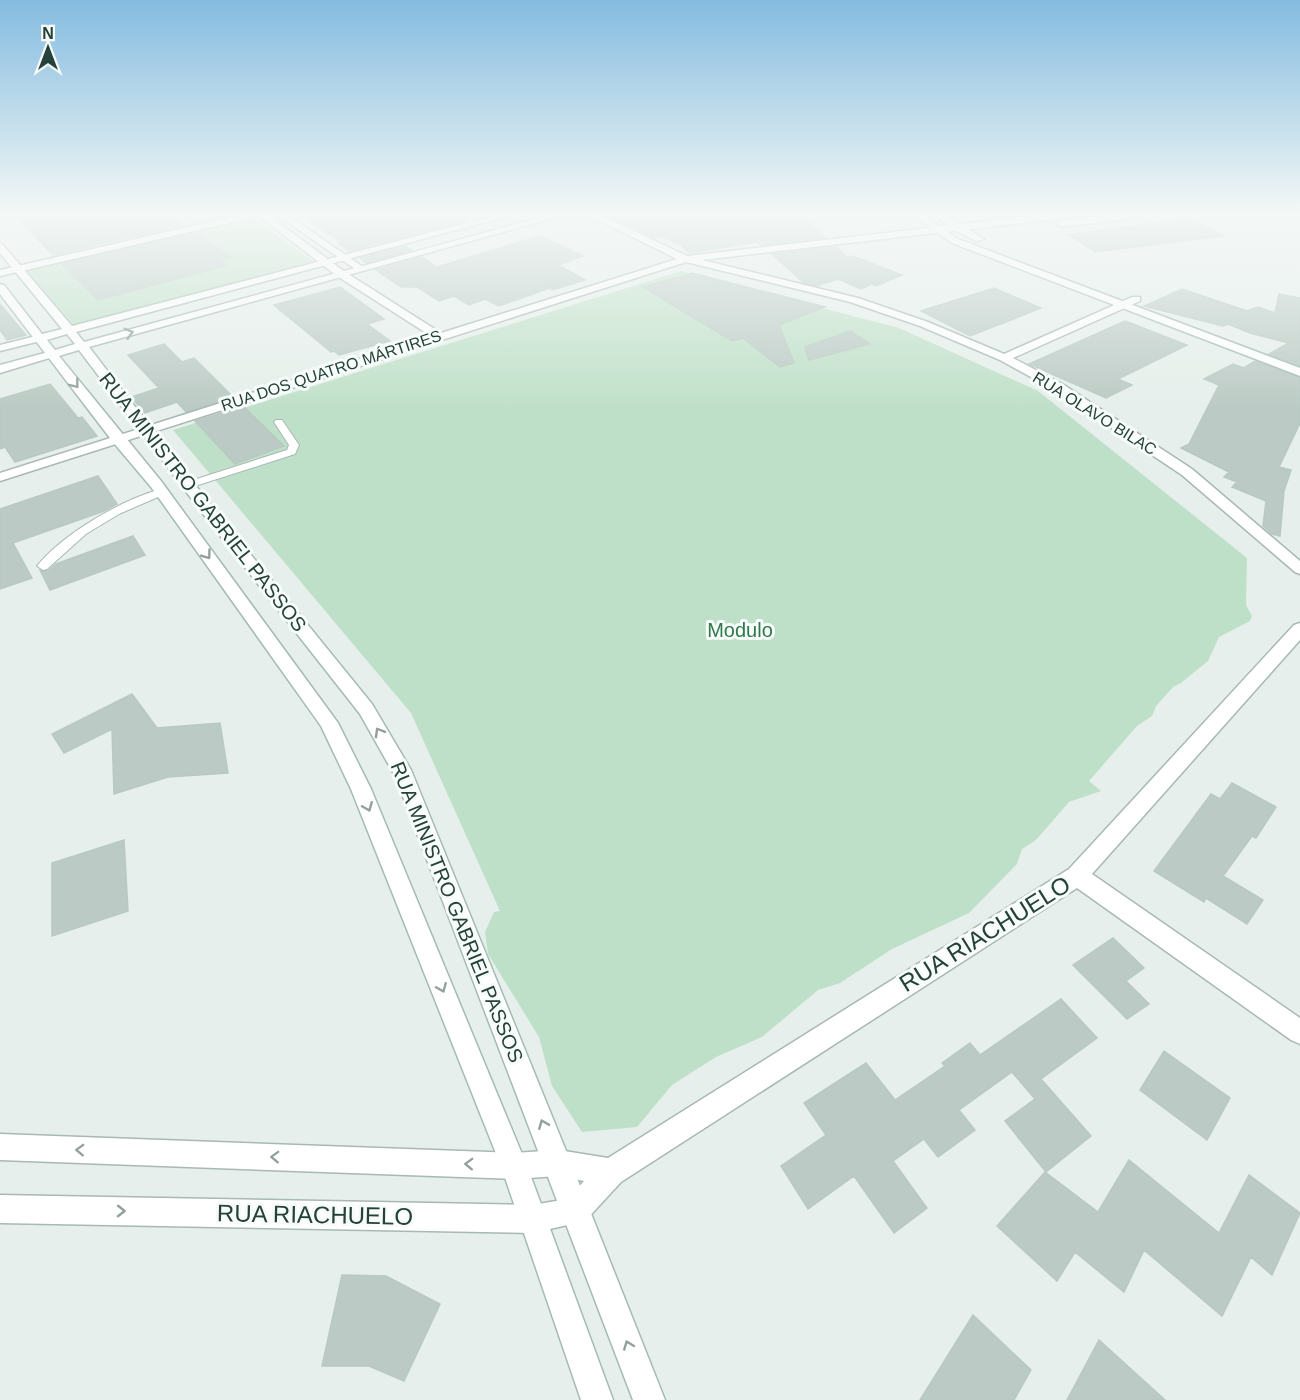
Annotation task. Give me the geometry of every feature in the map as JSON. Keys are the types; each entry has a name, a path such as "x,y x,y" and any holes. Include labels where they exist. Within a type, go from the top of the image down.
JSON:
{"street":[{"name":"RUA MINISTRO GABRIEL PASSOS","path":"27,279 82,346 208,511 366,709 404,775 558,1162 649,1400"},
{"path":"0,369 46,346 69,330 266,279"},
{"path":"0,348 82,346 322,279"},
{"path":"349,279 438,336"},
{"name":"RUA DOS QUATRO MÁRTIRES","path":"0,477 438,336 623,279"},
{"name":"RUA OLAVO BILAC","path":"766,279 854,300 924,324 1004,358 1060,388 1187,472 1300,569"},
{"path":"1066,279 1300,362"},
{"path":"1076,279 1300,372"},
{"name":"RUA MINISTRO GABRIEL PASSOS","path":"0,287 158,488 329,723 361,789 514,1166 597,1400"},
{"path":"1004,358 1131,302"},
{"path":"158,488 184,480"},
{"path":"181,520 208,511"},
{"name":"RUA RIACHUELO","path":"0,1209 532,1219 575,1211 611,1172 1077,876 1300,629"},
{"path":"1077,876 1300,1032"},
{"path":"0,1147 514,1166 558,1162 611,1172"}],"lane":[{"path":"184,480 291,452 294,445 279,422"},
{"path":"43,566 82,532 158,488"}],"green space":[{"path":"34,279 260,279 74,325"},
{"name":"Modulo","path":"654,279 713,279 899,328 1038,391 1247,558 1246,605 1252,616 1250,621 1219,637 1208,661 1173,687 1156,706 1152,716 1137,726 1089,781 1101,791 1069,802 1036,840 1022,849 1017,864 969,913 892,949 840,983 818,990 762,1037 716,1057 672,1085 637,1127 582,1132 552,1086 539,1037 488,954 485,932 494,912 500,911 411,713 173,430"}],"building":[{"path":"77,279 176,279 98,300"},
{"path":"390,279 585,280 552,290 550,288 499,306 485,299 469,305 454,296 439,301 417,287 401,287"},
{"path":"670,279 717,279 825,307 779,325 794,363 780,367 743,338 732,341 643,287"},
{"path":"800,279 837,279 817,286 804,283"},
{"path":"839,279 892,279 876,286 872,284 861,289"},
{"path":"340,287 384,319 367,324 390,341 339,355 334,351 331,352 274,305"},
{"path":"994,288 1041,308 970,336 921,311"},
{"path":"1182,289 1247,311 1258,307 1275,313 1279,294 1300,298 1300,366 1269,354 1289,343 1250,333 1228,324 1223,326 1144,306"},
{"path":"0,304 26,335 7,340 0,330"},
{"path":"1125,321 1187,345 1118,379 1132,385 1106,398 1029,364"},
{"path":"850,331 870,344 809,360 805,347"},
{"path":"164,344 182,362 194,358 233,397 186,412 177,402 145,413 131,397 159,388 128,355"},
{"path":"1255,361 1300,378 1300,423 1279,467 1291,470 1284,491 1280,536 1272,534 1263,526 1266,501 1232,487 1237,482 1224,477 1229,472 1181,448 1189,444 1219,385 1204,379 1233,364 1244,368"},
{"path":"50,384 78,418 82,417 97,436 15,462 5,447 0,449 0,399"},
{"path":"243,406 284,446 235,464 195,421"},
{"path":"98,476 117,504 104,511 13,543 32,578 0,589 0,509"},
{"path":"133,536 145,555 50,590 40,570 48,571 56,564"},
{"path":"132,694 157,728 220,723 228,773 168,777 114,794 112,729 64,753 52,734"},
{"path":"1232,783 1276,807 1256,838 1252,836 1223,876 1263,900 1247,924 1206,898 1204,902 1154,871 1211,794 1220,799"},
{"path":"124,840 128,911 52,936 52,863"},
{"path":"1113,938 1144,968 1126,981 1149,1004 1127,1019 1073,965"},
{"path":"1061,999 1097,1038 1041,1079 1091,1136 1046,1172 1005,1121 1035,1099 1012,1072 959,1110 975,1130 938,1157 924,1139 893,1161 927,1208 894,1233 854,1176 808,1209 781,1166 826,1135 804,1103 866,1063 895,1100 945,1066 942,1063 970,1043 980,1055"},
{"path":"1164,1051 1230,1098 1207,1140 1140,1090"},
{"path":"1129,1160 1219,1233 1249,1175 1300,1213 1272,1275 1251,1257 1222,1316 1144,1250 1124,1292 1075,1252 1057,1281 997,1226 1045,1172 1098,1212"},
{"path":"342,1275 386,1276 440,1304 404,1381 369,1366 322,1366"},
{"path":"973,1315 1031,1370 1014,1400 920,1400"},
{"path":"1099,1340 1165,1400 1067,1400"}]}
